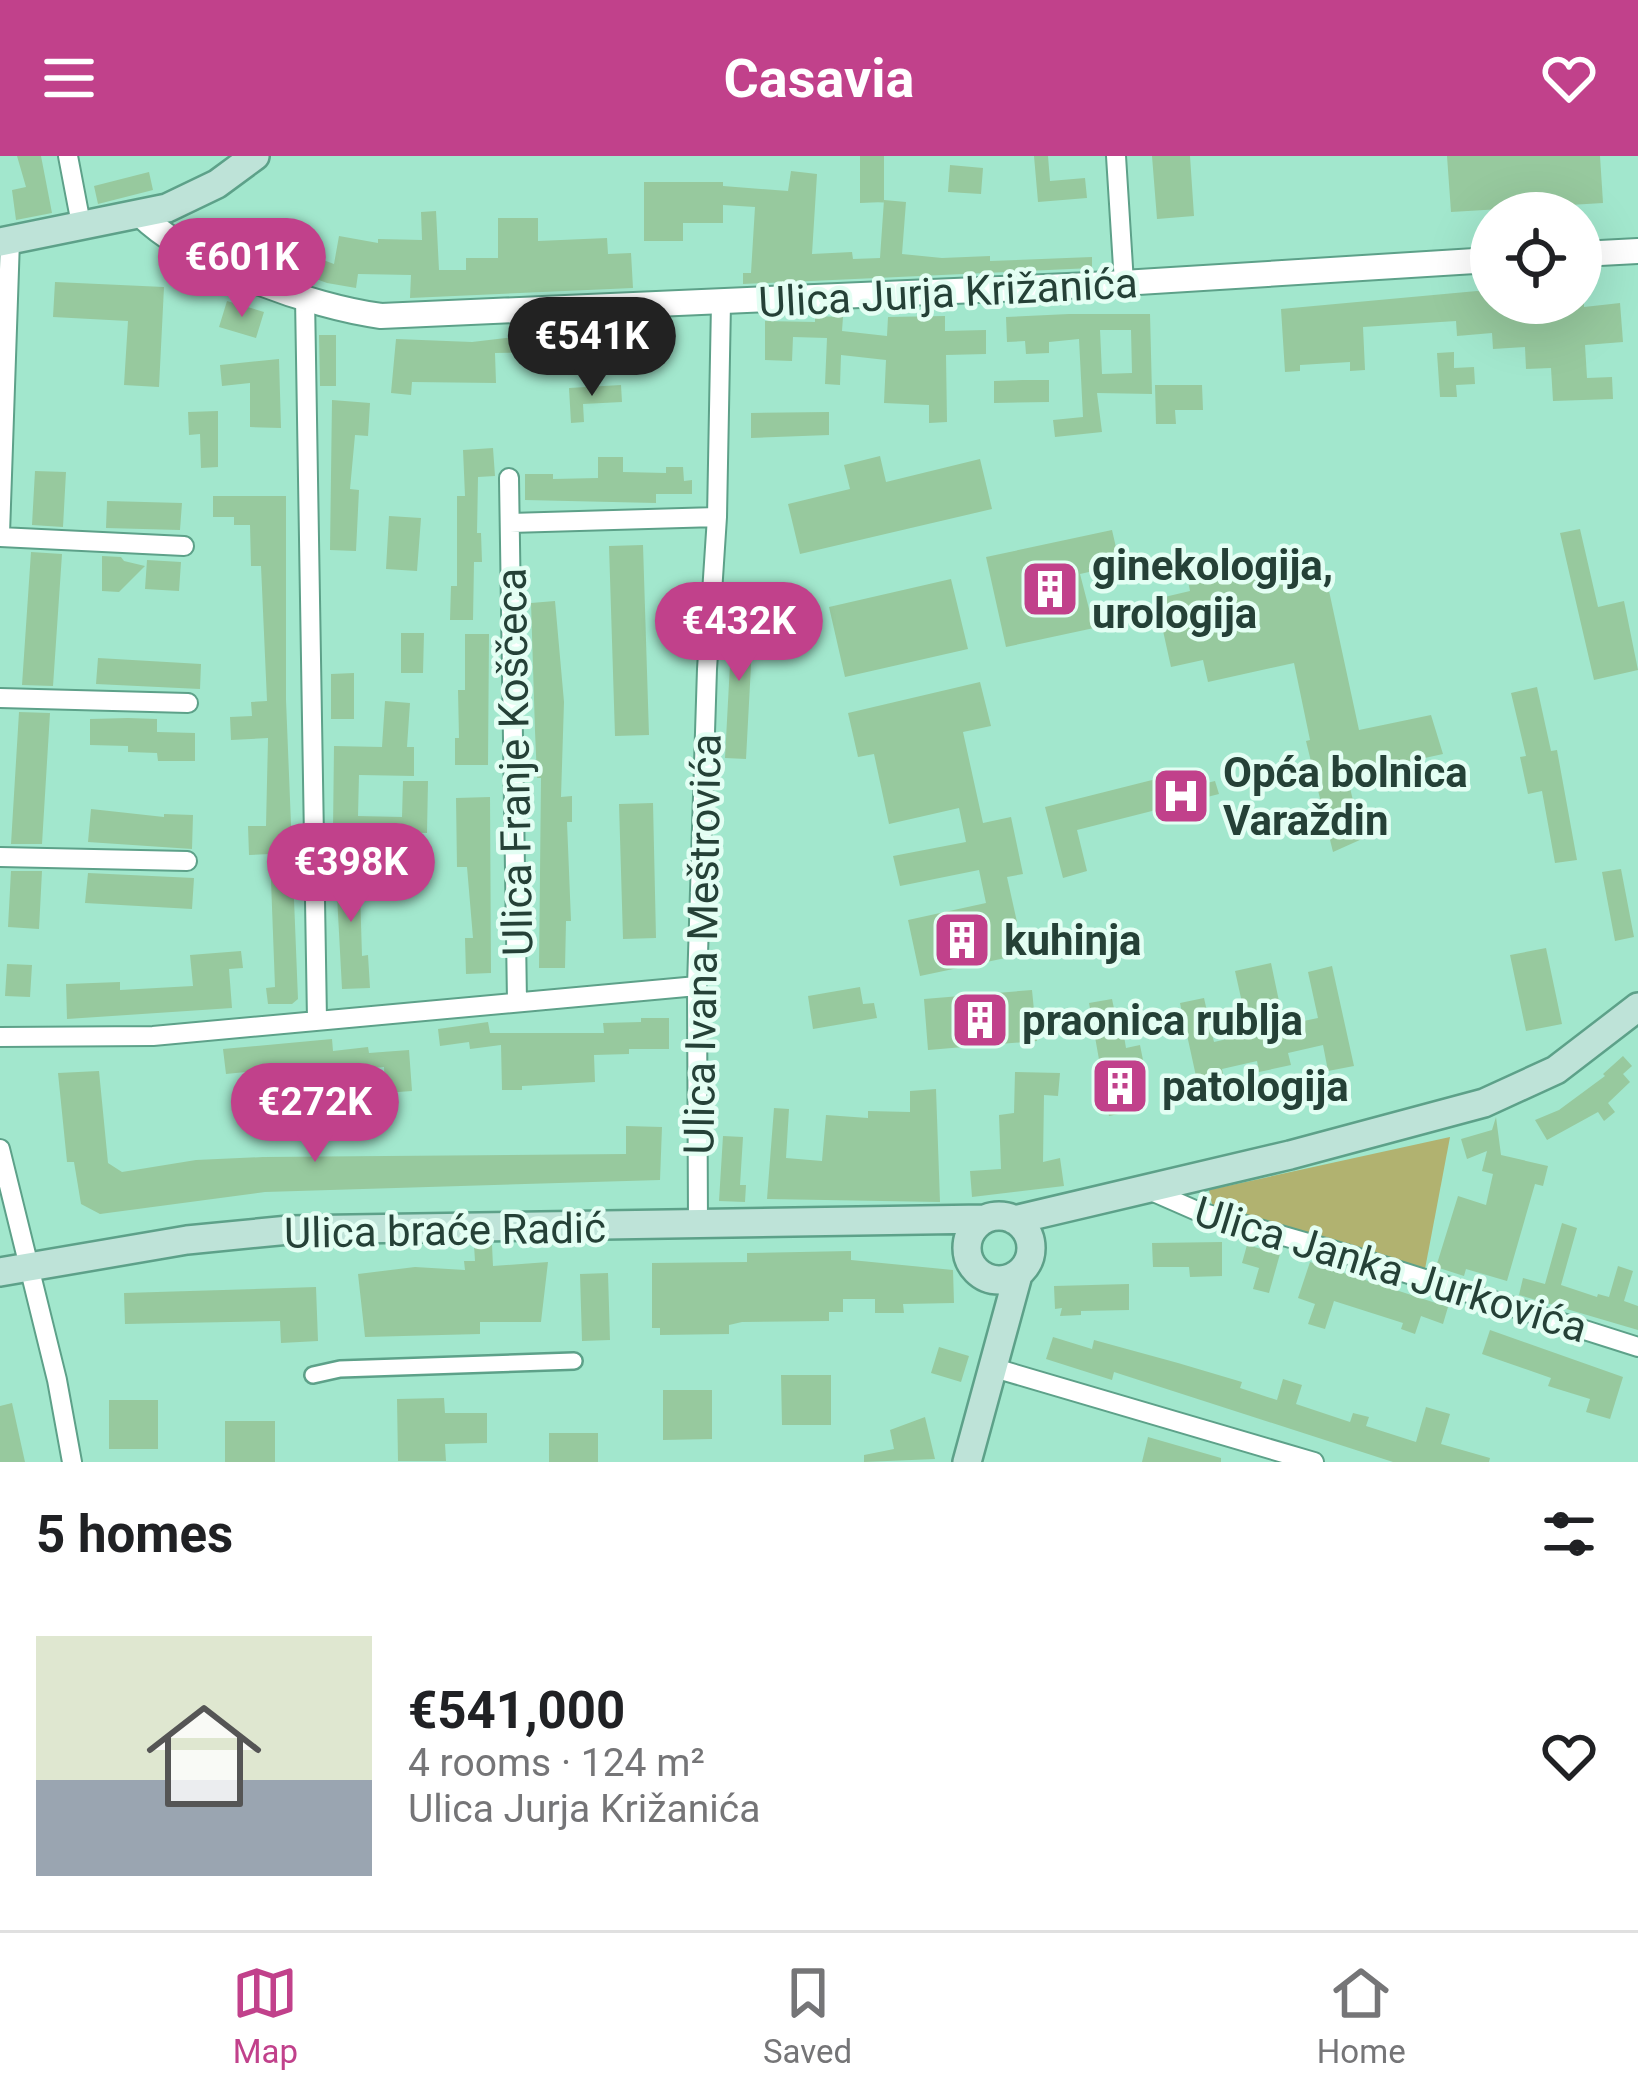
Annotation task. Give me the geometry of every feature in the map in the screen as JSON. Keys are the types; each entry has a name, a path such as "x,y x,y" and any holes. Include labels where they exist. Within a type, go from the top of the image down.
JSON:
{"main road":[{"path":"5,241 167,208 205,190 255,156"},
{"name":"Ulica braće Radić","path":"0,1272 187,1240 289,1230 1000,1220 1080,1207 1509,1094 1578,1056 1638,1007"},
{"name":"Ulica braće Radić","path":"1025,1263 1043,1237 1080,1207"},
{"path":"967,1462 1025,1263 1028,1233 1000,1220 971,1233 968,1243 974,1267 988,1289 995,1354"},
{"name":"Ulica braće Radić","path":"892,1224 958,1245 974,1267"},
{"path":"974,1267 1001,1281 1025,1263"}],"street":[{"path":"68,156 81,224"},
{"path":"1116,156 1124,283"},
{"name":"Ulica Jurja Križanića","path":"141,215 185,248 305,298 348,310 398,316 1124,283 1470,261"},
{"path":"5,241 0,536 184,546"},
{"path":"1602,253 1638,250"},
{"path":"305,298 316,1020"},
{"name":"Ulica Ivana Meštrovića","path":"698,1225 697,986 722,303"},
{"name":"Ulica Franje Koščeca","path":"508,478 517,1001"},
{"name":"Ulica Franje Koščeca","path":"510,523 717,517"},
{"path":"0,698 188,703"},
{"path":"0,857 187,861"},
{"path":"0,1037 153,1036 697,986"},
{"path":"0,1149 72,1462"},
{"name":"Ulica Janka Jurkovića","path":"1145,1188 1197,1211 1638,1347"},
{"path":"995,1354 1314,1462"},
{"path":"313,1375 340,1369 574,1361"}],"green space":[{"path":"1450,1137 1425,1269 1213,1209 1209,1190"}],"building":[{"path":"17,156 41,156 52,213 16,220 12,190 26,187"},
{"path":"860,156 884,156 884,202 860,203"},
{"path":"1034,156 1048,156 1050,181 1085,178 1087,198 1038,202"},
{"path":"1152,156 1190,156 1194,216 1157,219"},
{"path":"1447,156 1600,156 1603,203 1602,192 1470,192 1470,211 1451,212"},
{"path":"950,165 983,168 981,194 948,192"},
{"path":"791,171 817,174 812,254 852,252 853,259 880,258 884,200 906,202 902,254 990,256 990,261 1092,257 1092,268 743,284 743,273 751,273 755,207 723,205 723,223 683,223 683,241 644,241 644,182 723,182 723,186 788,191"},
{"path":"149,172 153,190 98,204 94,186"},
{"path":"436,211 439,270 466,270 466,258 498,258 498,218 538,218 538,241 607,238 608,254 631,253 633,288 410,298 411,275 358,274 356,288 284,267 291,248 334,264 339,236 378,243 378,239 422,240 421,212"},
{"path":"55,282 164,287 159,387 124,385 128,321 53,317"},
{"path":"1470,292 1470,324 1602,324 1602,305 1620,303 1623,342 1585,345 1587,378 1612,377 1613,399 1553,401 1551,368 1526,369 1525,347 1493,349 1492,333 1457,336 1456,321 1363,327 1365,370 1350,371 1350,362 1300,365 1300,371 1285,372 1281,309"},
{"path":"227,301 264,312 256,338 219,327"},
{"path":"1150,314 1152,394 1097,393 1102,432 1055,437 1053,420 1083,417 1079,339 1049,342 1049,353 1026,354 1025,341 1007,342 1006,317","holes":["1100,330 1131,330 1132,373 1102,374"]},
{"path":"815,316 843,317 842,331 887,336 888,317 945,316 945,331 986,330 986,354 946,355 947,422 929,423 929,405 884,403 886,360 841,355 840,385 825,384 827,338 793,337 792,361 765,360 765,321 815,322"},
{"path":"319,335 336,335 336,386 320,386"},
{"path":"532,335 576,337 576,360 548,360 547,352 495,353 496,383 412,382 411,395 391,393 396,339 472,342"},
{"path":"1454,352 1454,368 1474,367 1475,384 1456,385 1457,397 1440,397 1437,353"},
{"path":"279,359 281,428 250,427 250,383 222,386 220,365"},
{"path":"1049,380 1049,402 994,403 994,381"},
{"path":"621,385 622,402 583,404 584,422 571,423 569,388"},
{"path":"1155,385 1202,385 1203,410 1175,410 1176,424 1156,424"},
{"path":"332,400 370,403 368,436 355,435 350,489 359,490 356,551 330,550"},
{"path":"218,411 218,467 201,468 200,434 189,435 188,412"},
{"path":"829,412 829,435 751,438 751,413"},
{"path":"493,448 495,476 478,477 477,533 481,533 482,562 474,562 473,620 450,620 451,586 457,586 457,496 465,496 463,450"},
{"path":"880,456 886,482 980,459 992,509 800,554 788,504 850,489 844,465"},
{"path":"598,457 623,457 623,472 666,473 666,467 683,467 684,481 692,480 692,494 656,494 656,503 525,500 525,474 598,478"},
{"path":"35,471 66,472 63,527 32,525"},
{"path":"213,496 286,496 286,700 298,999 292,1004 268,1004 266,988 275,987 270,854 249,855 248,826 266,826 268,738 231,740 230,717 252,716 251,702 267,701 261,566 251,566 250,525 234,525 234,517 213,517"},
{"path":"107,501 182,503 180,530 106,528"},
{"path":"389,516 421,518 417,571 386,569"},
{"path":"1580,529 1598,607 1624,601 1638,670 1594,680 1560,533"},
{"name":"ginekologija, urologija","path":"1112,530 1120,565 1080,574 1094,628 1006,647 986,557"},
{"path":"643,545 649,735 615,736 609,546"},
{"path":"31,552 62,554 53,686 22,685"},
{"path":"102,556 145,566 119,592 102,591"},
{"path":"1292,559 1294,569 1323,563 1359,730 1431,715 1443,754 1347,775 1362,839 1333,852 1306,741 1310,740 1294,663 1208,682 1203,660 1171,667 1156,599 1190,591 1188,581"},
{"path":"147,560 181,562 179,591 145,589"},
{"path":"951,579 968,649 845,677 829,607"},
{"path":"555,601 564,702 561,797 572,796 572,822 567,822 571,921 566,921 565,968 539,968 541,778 537,778 531,603"},
{"path":"733,608 754,609 746,759 725,758"},
{"path":"401,633 424,633 423,673 401,673"},
{"path":"465,634 489,634 488,765 455,765 458,690 465,690"},
{"path":"98,658 201,664 200,689 96,684"},
{"path":"354,673 354,719 331,719 331,674"},
{"path":"980,682 991,726 963,732 983,823 1011,817 1023,874 1007,877 1017,922 1008,924 1015,956 920,976 908,920 986,903 979,870 900,886 893,856 966,842 959,808 889,824 874,754 858,757 848,713"},
{"path":"1537,687 1551,751 1557,750 1577,860 1555,863 1542,791 1528,794 1520,757 1526,756 1511,693"},
{"path":"385,701 410,703 407,747 414,747 414,776 359,775 358,816 402,817 403,781 428,781 427,833 333,831 334,746 382,747"},
{"path":"19,712 50,713 42,844 11,844"},
{"path":"90,719 157,719 157,732 195,733 195,761 158,761 157,753 128,752 128,746 90,745"},
{"path":"1172,775 1174,782 1192,777 1194,786 1215,781 1219,794 1077,830 1087,871 1063,878 1045,807"},
{"path":"490,797 491,973 466,974 465,938 473,938 467,867 457,867 456,798"},
{"path":"653,803 656,938 623,939 619,804"},
{"path":"91,809 164,817 193,815 192,849 88,842"},
{"path":"335,858 359,858 362,956 368,955 370,988 342,989"},
{"path":"1621,869 1634,937 1615,941 1602,872"},
{"path":"11,871 42,871 39,929 8,927"},
{"path":"88,873 194,878 192,909 85,903"},
{"path":"1546,948 1562,1024 1526,1031 1510,955"},
{"path":"241,951 243,968 229,969 232,1008 67,1019 66,984 120,982 120,990 193,986 190,955"},
{"path":"1271,963 1284,1025 1318,1018 1308,972 1332,966 1354,1066 1328,1071 1323,1045 1288,1053 1291,1065 1259,1072 1257,1061 1222,1069 1227,1094 1201,1099 1180,1003 1204,998 1214,1042 1249,1034 1235,971"},
{"path":"7,964 32,965 30,997 5,996"},
{"path":"860,987 863,1004 874,1003 877,1018 813,1029 808,996"},
{"name":"praonica rublja","path":"1032,990 1037,1041 928,1050 924,999"},
{"name":"patologija","path":"1112,999 1126,1048 1140,1045 1143,1060 1132,1063 1142,1109 1109,1116 1089,1003"},
{"path":"641,1018 669,1018 669,1049 594,1055 595,1082 522,1086 522,1090 502,1090 501,1045 440,1046 438,1029 488,1022 490,1033 604,1033 603,1023 641,1022"},
{"path":"332,1039 333,1051 409,1050 412,1091 385,1093 384,1067 334,1072 335,1081 296,1083 298,1102 281,1104 276,1069 226,1074 223,1049"},
{"path":"1623,1056 1632,1066 1623,1074 1630,1082 1608,1103 1615,1112 1604,1121 1598,1112 1547,1140 1535,1120 1559,1110 1605,1076"},
{"path":"99,1071 108,1163 122,1172 196,1160 263,1157 626,1154 626,1126 662,1127 660,1180 265,1192 100,1214 81,1204 74,1162 67,1162 58,1073"},
{"path":"1015,1072 1060,1073 1058,1096 1044,1095 1043,1162 1060,1158 1064,1186 972,1197 970,1171 1001,1169 999,1115 1014,1113"},
{"path":"936,1089 940,1202 767,1199 774,1108 789,1109 786,1158 822,1161 826,1115 868,1118 868,1111 910,1112 910,1091"},
{"path":"1496,1117 1501,1155 1548,1166 1543,1186 1535,1184 1507,1281 1466,1269 1464,1276 1436,1267 1458,1196 1486,1205 1493,1174 1482,1171 1487,1151 1467,1159 1461,1139 1492,1130"},
{"path":"723,1136 743,1137 740,1185 746,1185 745,1202 719,1201"},
{"path":"1562,1223 1577,1228 1561,1285 1609,1297 1618,1266 1633,1271 1624,1301 1638,1306 1638,1330 1519,1295 1523,1278 1545,1284"},
{"path":"1222,1242 1222,1276 1190,1277 1189,1267 1153,1267 1152,1243"},
{"path":"474,1245 492,1245 493,1266 548,1262 541,1322 480,1322 480,1334 365,1337 358,1274 415,1267 465,1270 464,1261 475,1261"},
{"path":"1247,1245 1280,1254 1269,1293 1253,1289 1259,1268 1242,1263"},
{"path":"851,1251 851,1260 953,1270 954,1303 903,1304 904,1313 875,1313 875,1299 843,1299 843,1312 829,1312 829,1321 742,1322 729,1325 729,1334 660,1335 660,1328 652,1328 652,1263 747,1262 747,1253"},
{"path":"1310,1262 1448,1307 1443,1324 1421,1316 1415,1334 1401,1329 1403,1323 1334,1301 1325,1329 1308,1324 1315,1304 1298,1298"},
{"path":"608,1273 610,1340 582,1341 580,1274"},
{"path":"1129,1284 1129,1310 1060,1316 1062,1308 1055,1309 1054,1286"},
{"path":"316,1287 318,1341 281,1343 280,1321 125,1324 124,1293"},
{"path":"1490,1330 1623,1377 1610,1419 1586,1412 1590,1399 1548,1386 1551,1378 1482,1354"},
{"path":"1053,1337 1092,1349 1094,1340 1178,1363 1242,1382 1240,1388 1277,1400 1283,1379 1302,1385 1296,1404 1350,1422 1353,1413 1369,1417 1366,1426 1416,1442 1426,1407 1450,1414 1441,1444 1490,1458 1489,1462 1393,1462 1114,1372 1112,1380 1046,1359"},
{"path":"939,1347 969,1356 961,1382 931,1373"},
{"path":"781,1375 831,1375 831,1425 782,1425"},
{"path":"663,1390 712,1390 712,1439 663,1440"},
{"path":"444,1398 445,1413 487,1413 487,1443 445,1444 446,1461 398,1461 397,1399"},
{"path":"109,1400 158,1400 158,1449 109,1449"},
{"path":"12,1403 25,1462 0,1462 0,1406"},
{"path":"925,1417 935,1459 864,1462 864,1455 894,1449 890,1430"},
{"path":"225,1421 275,1421 275,1462 225,1462"},
{"path":"549,1433 598,1433 598,1462 549,1462"},
{"path":"1148,1437 1221,1458 1221,1462 1142,1462"}],"place":[{"name":"ginekologija, urologija","path":"1050,589"},
{"name":"Opća bolnica Varaždin","path":"1181,796"},
{"name":"kuhinja","path":"962,940"},
{"name":"praonica rublja","path":"980,1020"},
{"name":"patologija","path":"1120,1086"}]}
